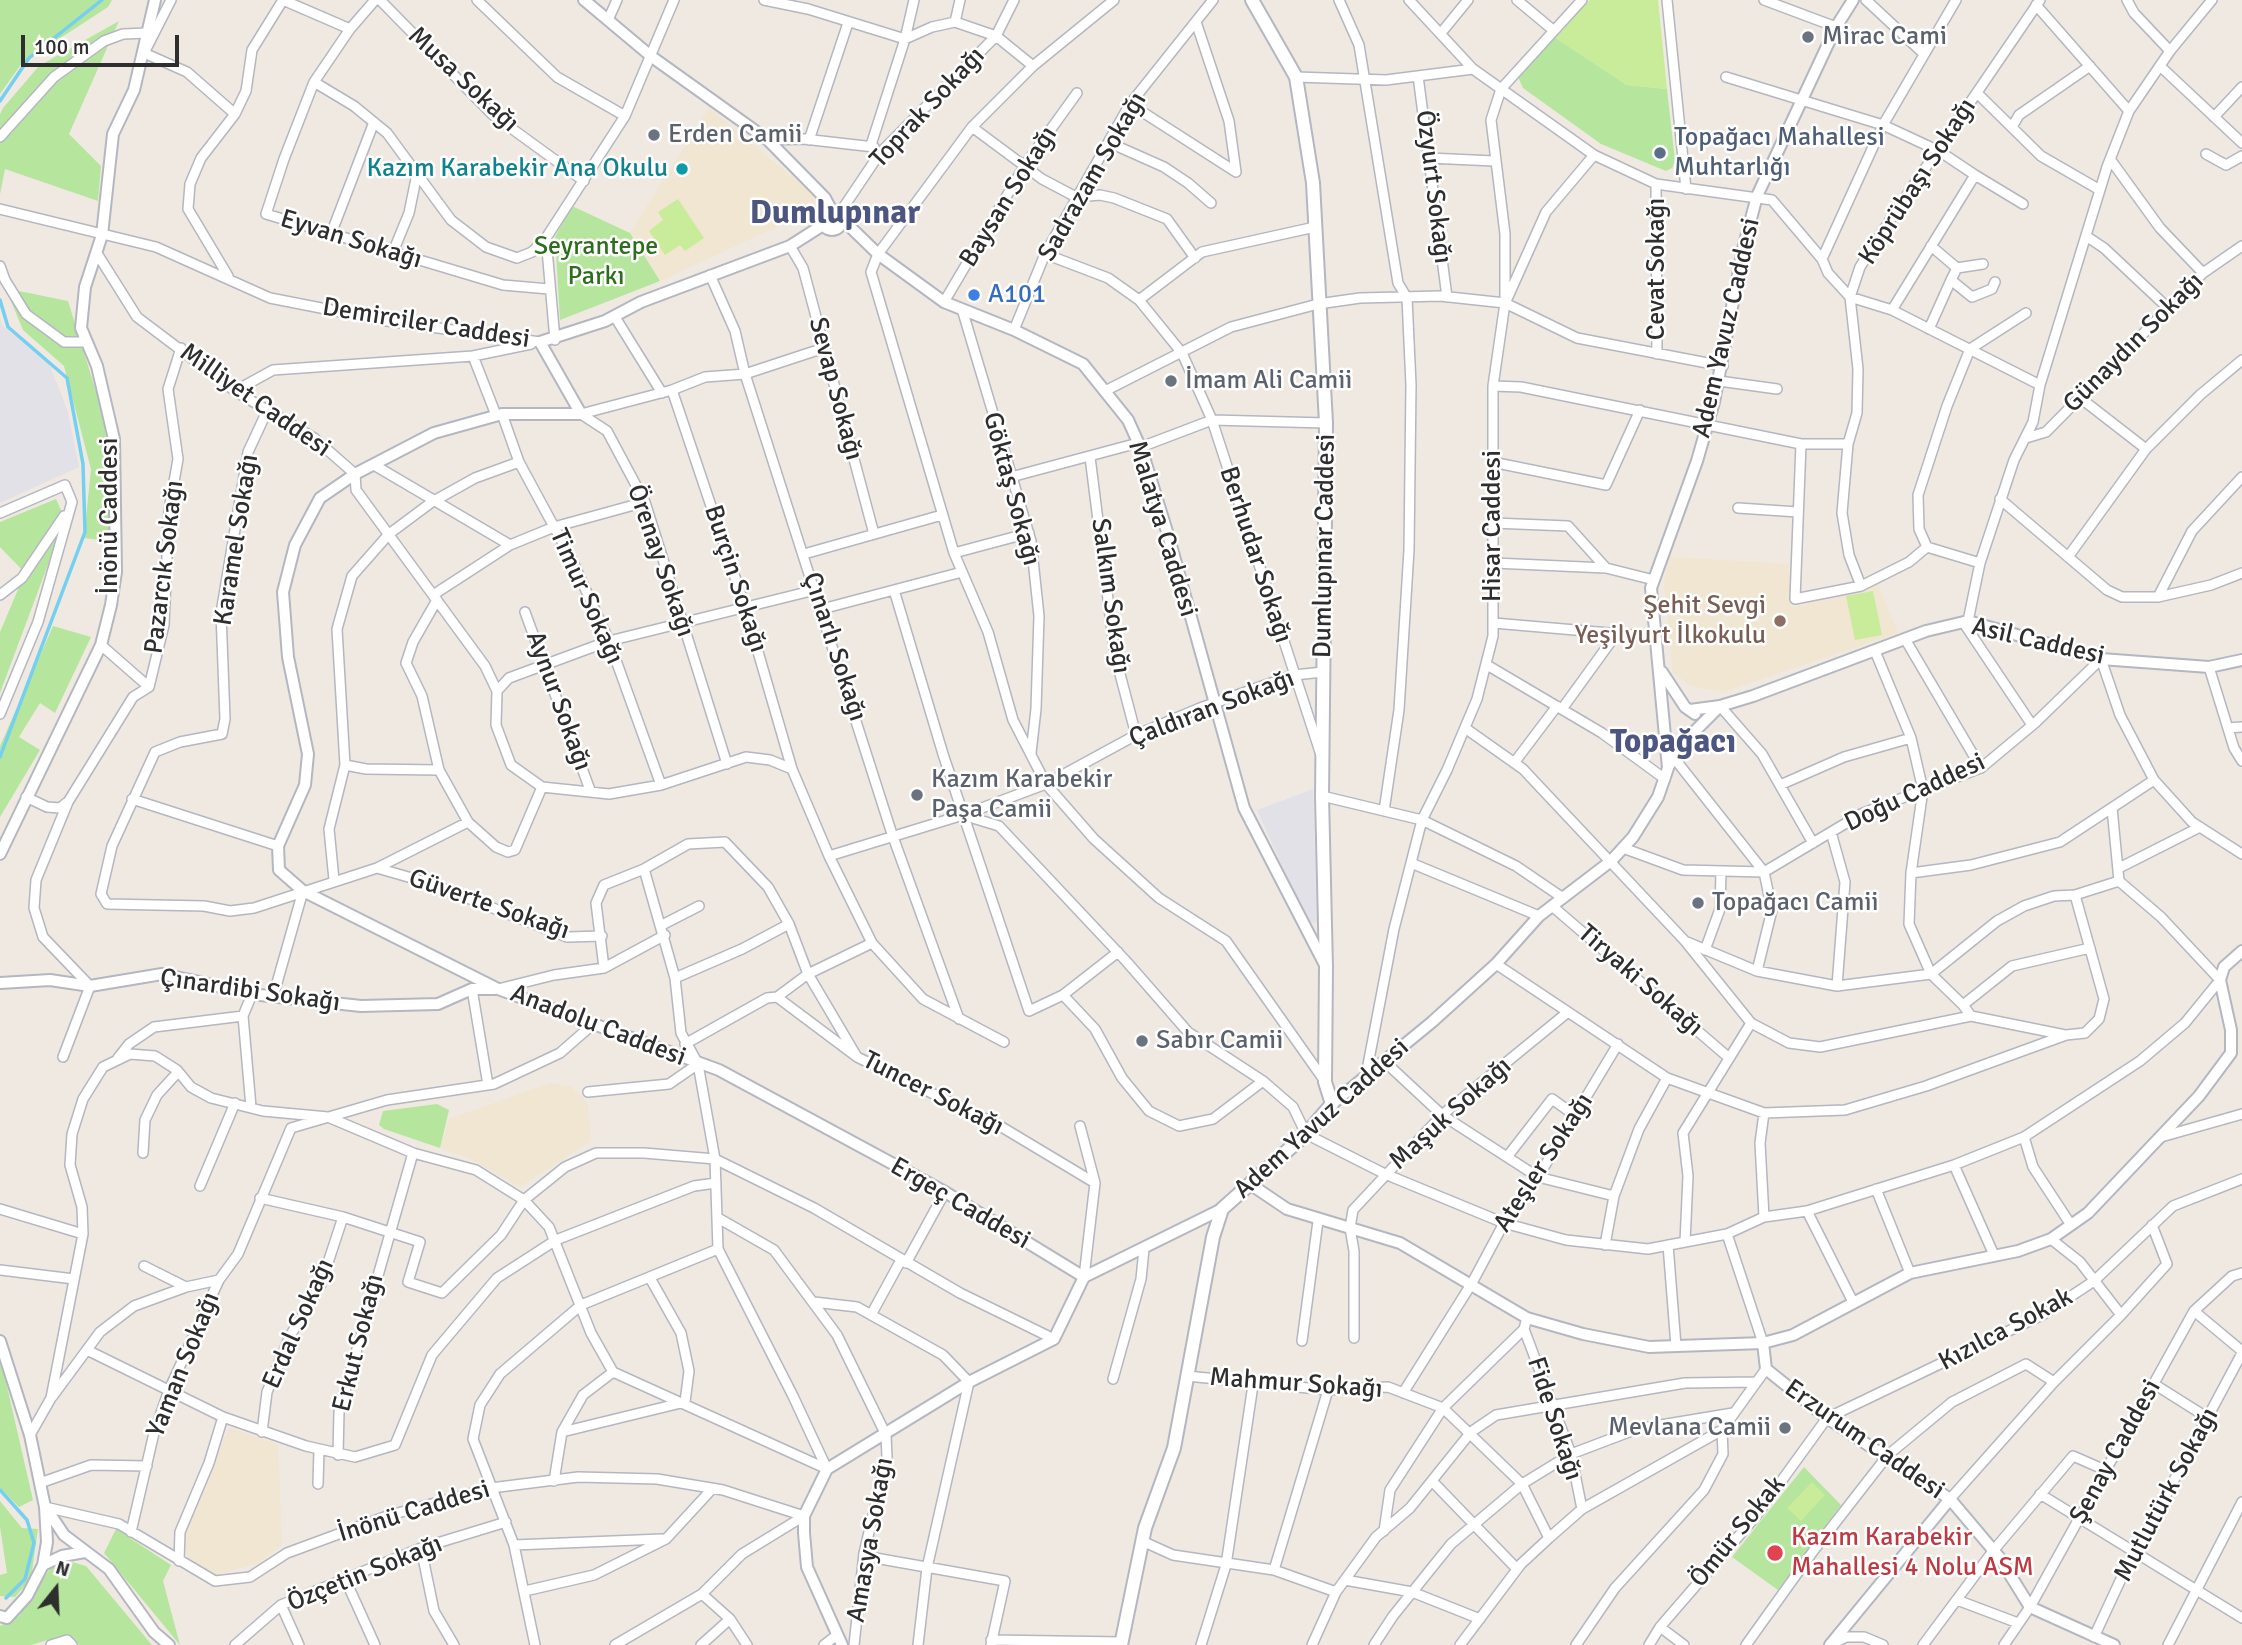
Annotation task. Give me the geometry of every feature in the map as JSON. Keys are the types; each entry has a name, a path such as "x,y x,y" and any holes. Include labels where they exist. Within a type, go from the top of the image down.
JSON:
{"main road":[{"name":"Dumlupınar Caddesi","path":"1252,0 1296,77 1313,183 1326,423 1322,796 1326,968 1325,1082 1332,1104"},
{"name":"Adem Yavuz Caddesi","path":"1122,1643 1142,1541 1174,1448 1213,1237 1222,1209 1306,1134 1332,1104"}],"street":[{"name":"İnönü Caddesi","path":"0,854 101,645 116,572 114,439 97,366 80,328 85,287 98,255 102,234 113,134 134,90 155,0"},
{"path":"171,0 144,53 187,72 235,114"},
{"path":"229,278 215,259 188,209 190,184 201,158 235,114 246,91 252,50 283,0 350,29"},
{"name":"Eyvan Sokağı","path":"378,0 350,29 314,82 284,159 267,214 503,285 549,289"},
{"name":"Musa Sokağı","path":"378,0 493,115 584,181"},
{"path":"477,0 557,77 625,116"},
{"name":"Malatya Caddesi","path":"584,0 652,57 768,140 878,254 944,302 1014,330 1083,364 1128,420 1140,445 1244,808 1326,968"},
{"path":"608,20 617,0"},
{"path":"314,82 387,133 451,220 486,247 517,258 532,252 546,238 625,116 652,57 659,30 674,0"},
{"path":"871,145 905,39 914,0"},
{"path":"955,22 960,0"},
{"name":"Toprak Sokağı","path":"838,214 880,153 996,36 1014,0"},
{"name":"Sadrazam Sokağı","path":"1014,330 1045,254 1130,104 1213,0"},
{"path":"1339,0 1359,45 1367,80 1398,283 1407,298 1411,386 1409,550 1399,710 1384,811"},
{"path":"1409,0 1473,69 1594,155 1656,184 1705,193 1758,196 1772,200 1822,259 1828,274 1850,297 1892,310 2040,385"},
{"path":"1441,33 1468,0"},
{"path":"1517,0 1553,30"},
{"path":"1501,89 1581,0"},
{"path":"1667,0 1686,189"},
{"path":"1764,0 1775,1 1836,27"},
{"name":"Adem Yavuz Caddesi","path":"1669,768 1651,588 1697,461 1719,381 1743,249 1758,196 1836,27 1853,0"},
{"path":"1866,0 1923,53"},
{"path":"1822,259 1883,125 1956,0"},
{"path":"2127,0 2134,13 2170,51"},
{"path":"770,1 905,39 932,26 955,22 996,36 1033,66"},
{"path":"1107,2 1033,66 972,127 878,254 871,272 954,553 988,632 1013,720 1046,784 1094,839 1159,898 1226,941 1325,1082"},
{"path":"2032,725 1965,622 2000,499 2014,460 2034,422 2040,385 2110,159 2129,111 2207,2"},
{"path":"2038,3 2129,111"},
{"name":"Köprübaşı Sokağı","path":"1861,586 1849,555 1842,513 1848,444 1857,413 1858,380 1850,297 1860,267 2038,3"},
{"path":"1130,104 1236,172 1229,121 1196,22"},
{"path":"809,140 849,23"},
{"path":"0,137 40,89 94,48 113,37 147,33"},
{"path":"2012,127 2019,115 2090,66"},
{"path":"2160,66 2242,144"},
{"path":"1296,77 1367,80 1473,69"},
{"name":"Özyurt Sokağı","path":"1418,76 1447,297"},
{"path":"1726,77 1883,125 1939,151 2023,204"},
{"path":"2214,117 2242,87"},
{"name":"Hisar Caddesi","path":"1366,1075 1394,929 1422,820 1465,728 1487,666 1494,623 1493,386 1505,303 1505,234 1491,120 1501,89"},
{"name":"Baysan Sokağı","path":"944,302 1025,165 1077,93"},
{"path":"1977,93 2041,156 2100,190"},
{"path":"331,234 374,122"},
{"path":"972,127 1042,179 1076,197 1100,195 1114,198 1167,219 1195,258"},
{"path":"768,140 871,145 880,153"},
{"path":"1110,143 1164,167 1188,183 1210,203"},
{"path":"2206,154 2226,165 2242,156"},
{"path":"1505,303 1546,212 1594,155"},
{"path":"1429,158 1494,161"},
{"path":"2110,159 2160,228 2203,273"},
{"path":"393,252 409,213 417,174"},
{"path":"1892,310 1975,175"},
{"name":"Cevat Sokağı","path":"1656,184 1657,354"},
{"name":"Demirciler Caddesi","path":"0,209 156,247 270,298 387,321 540,342 555,340 615,317 641,302 790,246 823,225"},
{"path":"838,214 841,225 834,230 823,225 824,215 838,214"},
{"path":"1139,300 1202,252 1315,227"},
{"path":"2086,236 2104,248 2168,308"},
{"path":"546,238 555,340"},
{"name":"Sevap Sokağı","path":"790,246 803,268 874,534"},
{"path":"1931,246 1957,268 1983,264"},
{"name":"Günaydın Sokağı","path":"2026,438 2046,432 2203,273 2242,246"},
{"name":"Berhudar Sokağı","path":"1045,254 1108,278 1139,300 1182,353 1212,420 1322,758"},
{"name":"Milliyet Caddesi","path":"98,255 137,317 234,391 314,438 355,474 356,490 485,666 497,691"},
{"path":"0,266 5,280 26,314 64,342 87,342"},
{"path":"1929,329 1957,268"},
{"name":"Çınarlı Sokağı","path":"710,275 735,331 745,374 892,834 959,1019"},
{"path":"1951,280 1972,297 1993,289 1995,282"},
{"path":"1105,391 1231,327 1318,304 1360,298 1447,297 1505,303 1577,338 1723,366"},
{"name":"Göktaş Sokağı","path":"962,309 1028,533 1039,616 1036,709 1031,755"},
{"path":"1980,563 1927,547 1919,530 1918,495 1969,349 2026,313"},
{"name":"Burçin Sokağı","path":"615,317 667,392 745,607 792,769 829,856 872,943 923,999 1004,1042"},
{"path":"234,391 273,370 473,356 540,342"},
{"name":"Örenay Sokağı","path":"540,342 581,414 607,431 645,502 727,764"},
{"name":"Pazarcık Sokağı","path":"90,986 43,937 34,908 36,880 68,802 133,697 149,687 164,625 169,510 178,459 168,389 181,348"},
{"path":"132,799 278,846 305,785 308,754 288,657 283,592 295,545 320,498 355,474 434,433 499,414 581,414 667,392 705,377 745,374 824,348"},
{"name":"Timur Sokağı","path":"473,356 519,462 609,640 661,785"},
{"path":"2068,557 2146,449 2200,395 2242,360"},
{"path":"1719,381 1777,389"},
{"path":"1493,386 1521,387 1801,444 1848,444"},
{"path":"2079,397 2146,449"},
{"name":"Karamel Sokağı","path":"268,409 248,452 221,612 225,719 222,734 180,742 155,752 112,846 101,894 107,904 204,906 230,911 274,903 377,867 468,822"},
{"path":"1492,462 1606,485 1640,410"},
{"path":"1010,477 1140,445 1212,420 1326,423"},
{"path":"1801,444 1795,599 1861,586 1909,562 1927,547"},
{"name":"Salkım Sokağı","path":"1090,457 1115,655 1136,734"},
{"path":"334,880 329,829 345,765 337,629 352,576 389,534 436,499 475,478 519,462"},
{"path":"374,465 436,499 510,545"},
{"path":"2158,597 2192,531 2242,477"},
{"path":"0,513 65,485 72,502 38,622 0,714"},
{"path":"2000,499 2106,590 2122,597 2158,597 2211,585 2242,573"},
{"path":"0,595 22,578 54,534 72,502"},
{"path":"542,787 514,850 508,852 496,847 468,822 439,770 422,696 406,663 412,642 435,598 510,545 554,527 645,502"},
{"path":"1738,508 1798,512"},
{"path":"804,554 942,515"},
{"path":"1493,523 1568,526 1606,568"},
{"path":"954,553 1028,533"},
{"path":"1494,563 1606,568 1654,580"},
{"path":"822,609 962,572"},
{"path":"792,769 770,761 746,757 661,785 610,793 542,787 511,765 496,725 497,691 509,678 609,640 685,624 815,590"},
{"path":"894,590 963,815 1030,1010 1063,995 1118,952"},
{"name":"Aynur Sokağı","path":"525,612 546,663 590,790"},
{"name":"Asil Caddesi","path":"1687,708 1720,706 1905,639 1965,622 2101,659 2209,667 2242,660"},
{"path":"1494,623 1656,637"},
{"path":"1514,763 1617,634"},
{"path":"1905,639 1981,768"},
{"path":"101,645 149,687"},
{"path":"1875,651 1911,738 1923,790 1911,873 1909,924 1931,974 1964,1004 1971,1016"},
{"path":"2101,659 2120,715 2154,780 2200,827 2242,854"},
{"name":"Doğu Caddesi","path":"1764,872 1863,813 1981,768 2032,725 2101,659"},
{"path":"1487,666 1602,733 1669,768 1764,872 1772,910 1757,971"},
{"path":"2209,667 2234,748 2242,761"},
{"name":"Adem Yavuz Caddesi","path":"1660,670 1687,708"},
{"name":"Çaldıran Sokağı","path":"829,856 892,834 963,815 1046,784 1136,734 1294,675 1323,672"},
{"path":"1720,706 1762,754 1813,843"},
{"name":"Asil Caddesi","path":"1691,736 1720,706"},
{"path":"1674,708 1687,708 1698,722 1691,736 1676,739 1665,724 1674,708"},
{"path":"2228,728 2242,727"},
{"path":"1465,728 1514,763 1611,861 1685,942 1751,1023 1789,1043 1820,1047 1971,1016 2066,1035"},
{"name":"Adem Yavuz Caddesi","path":"1332,1104 1496,964 1539,916 1611,861 1658,797 1669,768 1691,736"},
{"path":"1780,785 1844,757 1911,738"},
{"path":"345,765 366,769 439,770"},
{"path":"1911,873 1971,864 2060,842 2154,780"},
{"path":"1322,796 1422,820 1516,866 1563,898"},
{"path":"26,797 47,807 60,808 68,802"},
{"path":"1250,1184 1287,1209 1318,1221 1350,1227 1400,1243 1472,1283 1526,1324 1648,1347 1763,1343 1793,1335 1910,1273 2018,1251 2051,1239 2088,1213 2199,1096 2231,1053 2231,1030 2220,980 2161,917 2119,881 2112,808"},
{"path":"963,815 999,827 1118,952 1188,1032 1263,1081 1293,1107 1306,1134 1384,1174 1504,1223 1566,1240 1605,1245 1648,1249 1727,1234 1764,1217 1807,1212 1954,1165 2024,1137 2140,1061 2185,1023 2237,954"},
{"path":"2119,868 2200,827"},
{"path":"1831,832 1845,882 1837,986"},
{"path":"604,968 596,903 604,885 644,869 688,844 725,842 768,887 789,924 807,974 857,1058"},
{"name":"Anadolu Caddesi","path":"278,846 279,870 303,891 498,989 592,1025 646,1042 698,1064"},
{"path":"1623,848 1683,870 1764,872"},
{"path":"1411,863 1539,916"},
{"name":"Güverte Sokağı","path":"377,867 429,883 568,937 602,936"},
{"path":"644,869 676,978 685,1044 698,1064 715,1159 718,1250 827,1469"},
{"path":"1705,950 1720,909 1721,871"},
{"path":"1685,942 1757,971 1837,986 1931,974 1997,921 2024,906 2054,896 2075,895 2119,881"},
{"path":"273,997 303,891"},
{"path":"1496,964 1668,1078 1706,1094 1764,1112 1845,1110 1926,1086 2066,1035 2085,1033 2099,1018 2104,999 2075,895"},
{"path":"498,989 554,975 604,968 699,906"},
{"name":"Tiryaki Sokağı","path":"1552,906 1728,1056"},
{"path":"676,978 742,950 789,924"},
{"path":"685,1044 767,998 777,997 807,974 872,943"},
{"path":"1964,1004 2012,965 2090,948"},
{"path":"2237,954 2242,967"},
{"name":"Çınardibi Sokağı","path":"0,983 50,981 90,986 162,974 273,997 361,1006 438,1004 472,989 498,989"},
{"path":"63,1057 90,986"},
{"path":"472,989 488,1085"},
{"path":"251,1107 243,1016 252,993"},
{"path":"1063,995 1095,1029 1122,1078 1149,1111 1179,1126 1213,1119 1263,1081"},
{"name":"Tuncer Sokağı","path":"777,997 857,1058 1000,1126 1095,1183"},
{"name":"Maşuk Sokağı","path":"1350,1227 1353,1210 1442,1115 1568,1012"},
{"path":"116,1060 129,1044 153,1027 243,1016"},
{"path":"1685,1242 1688,1176 1683,1133 1728,1056 1751,1023"},
{"name":"Yaman Sokağı","path":"131,1532 154,1433 169,1390 219,1280 238,1254 291,1128 387,1100 488,1085 560,1053 592,1025"},
{"name":"Ateşler Sokağı","path":"1403,1393 1472,1283 1504,1223 1538,1177 1618,1044"},
{"path":"51,1398 83,1234 82,1206 70,1164 72,1134 83,1098 103,1067 130,1054 155,1056 178,1072 191,1087 211,1098 251,1107 328,1117 413,1153 476,1170 524,1200 548,1227 556,1240 590,1333 613,1372 685,1402 827,1469"},
{"path":"1384,1061 1442,1115 1538,1177 1614,1196"},
{"path":"588,1092 669,1084 698,1064"},
{"name":"Ergeç Caddesi","path":"698,1064 719,1070 945,1192 1084,1277"},
{"path":"143,1153 145,1120 157,1095 178,1072"},
{"path":"1605,1245 1614,1196 1639,1129 1668,1078"},
{"path":"1507,1157 1552,1099 1576,1116"},
{"path":"200,1186 236,1103"},
{"path":"1764,1112 1760,1143 1764,1217"},
{"path":"2161,1137 2242,1114"},
{"path":"824,1645 839,1640 807,1567 804,1516 827,1469 969,1382 1054,1339 1084,1277 1095,1183 1080,1126"},
{"path":"2024,1137 2033,1167 2071,1225"},
{"name":"Erkut Sokağı","path":"338,1455 339,1412 388,1232 413,1153"},
{"path":"524,1200 565,1167 596,1153 644,1153 715,1159 814,1208 904,1262 1024,1326 1054,1339"},
{"path":"1954,1165 1994,1255"},
{"name":"Kızılca Sokak","path":"1827,1418 2044,1314 2094,1281 2174,1206 2242,1179"},
{"path":"89,1351 223,1417 319,1450 355,1457 395,1445 432,1355 497,1278 556,1240 694,1186 716,1183"},
{"path":"1875,1189 1910,1273"},
{"path":"871,1315 945,1192"},
{"path":"260,1198 342,1217 388,1232"},
{"name":"Erkut Sokağı","path":"388,1232 420,1241 408,1282 442,1293 483,1256 524,1200"},
{"path":"0,1209 83,1234"},
{"path":"1084,1277 1222,1209"},
{"path":"1807,1212 1853,1302"},
{"name":"Erdal Sokağı","path":"262,1432 267,1392 290,1336 321,1283 342,1217"},
{"path":"718,1217 774,1250 837,1335 886,1435"},
{"path":"1302,1341 1318,1221"},
{"path":"1830,1645 1950,1499 2054,1382 2167,1264 2152,1225"},
{"path":"1350,1227 1354,1251 1354,1338"},
{"path":"1461,1645 1517,1569 1549,1538 1582,1509 1722,1430 1766,1369 1763,1343 1727,1234"},
{"path":"2051,1239 2080,1262 2121,1315"},
{"path":"1668,1245 1676,1346"},
{"path":"1113,1378 1140,1279 1144,1249"},
{"path":"535,1645 514,1545 473,1439 480,1405 500,1374 581,1305 718,1250"},
{"path":"144,1266 186,1287"},
{"path":"0,1270 74,1279"},
{"name":"Şenay Caddesi","path":"2004,1645 2030,1607 2194,1311 2232,1276 2242,1273"},
{"path":"650,1278 681,1333 690,1371 685,1402"},
{"path":"30,1435 51,1398 89,1351 100,1332 134,1306 186,1287 219,1280"},
{"path":"814,1302 857,1307 943,1355 969,1382"},
{"path":"2194,1311 2242,1352"},
{"path":"1384,1531 1390,1490 1443,1408 1526,1324"},
{"name":"Fide Sokağı","path":"1526,1324 1571,1454 1582,1509"},
{"path":"0,1340 30,1435 45,1507 47,1542 43,1565 27,1596 7,1618 0,1616"},
{"name":"Mutlutürk Sokağı","path":"2094,1637 2120,1581 2137,1554 2242,1352"},
{"path":"1746,1645 1814,1550 1888,1455 1952,1402 2026,1364 2054,1382"},
{"name":"Erzurum Caddesi","path":"1766,1369 1827,1418 1888,1455 1950,1499 1993,1551 2030,1607"},
{"path":"554,1481 562,1432 583,1395 613,1372"},
{"name":"Mahmur Sokağı","path":"1187,1376 1253,1385 1328,1390 1388,1387 1443,1408 1471,1432 1522,1484 1549,1538"},
{"path":"918,1645 927,1567 969,1382"},
{"path":"1312,1645 1336,1592 1376,1537 1410,1508 1471,1432 1496,1415 1685,1383 1755,1382"},
{"path":"2154,1384 2208,1418"},
{"path":"1201,1645 1226,1565 1253,1385"},
{"path":"1274,1570 1328,1390"},
{"path":"562,1432 685,1402"},
{"path":"1374,1645 1451,1544 1522,1484 1571,1454 1637,1429 1733,1413"},
{"path":"179,1561 180,1532 209,1463 223,1417"},
{"name":"Ömür Sokak","path":"1649,1645 1660,1627 1756,1516 1827,1418"},
{"path":"1576,1645 1615,1588 1704,1490 1723,1454 1722,1430"},
{"name":"Amasya Sokağı","path":"853,1645 864,1556 887,1457 886,1435"},
{"path":"318,1484 319,1450"},
{"path":"1923,1645 1993,1551 2073,1456 2105,1470"},
{"path":"40,1483 91,1465 148,1466"},
{"name":"İnönü Caddesi","path":"45,1507 118,1524 215,1581 250,1577 287,1553 390,1515 491,1488 578,1477 657,1479 712,1489 804,1516"},
{"path":"1432,1481 1517,1569"},
{"path":"525,1591 593,1575 666,1539 712,1489"},
{"path":"2040,1494 2242,1618"},
{"path":"2168,1645 2242,1502"},
{"path":"45,1507 64,1535 109,1569 139,1613 169,1645"},
{"path":"615,1645 702,1594 742,1554 804,1516"},
{"name":"Özçetin Sokağı","path":"235,1645 281,1605 346,1581 421,1548 506,1522"},
{"path":"47,1542 64,1535"},
{"path":"514,1545 666,1539"},
{"path":"1142,1541 1173,1555 1226,1565 1274,1570 1336,1592"},
{"path":"47,1542 62,1556"},
{"path":"421,1548 434,1611 454,1645"},
{"path":"43,1565 62,1556 85,1552"},
{"path":"864,1556 1005,1581 991,1642 1122,1643"},
{"path":"1345,1580 1412,1592 1480,1619"},
{"path":"346,1581 374,1645"},
{"path":"702,1594 730,1619 747,1645"},
{"path":"1957,1600 2018,1623"},
{"path":"281,1605 299,1645"},
{"path":"2030,1607 2114,1645"},
{"path":"702,1645 730,1619"},
{"path":"1660,1627 1684,1645"},
{"path":"1830,1645 1864,1637 1883,1645"},
{"path":"51,1645 66,1640 72,1645"}],"shaded area":[{"path":"709,108 815,196 811,211 660,281 630,233"},
{"path":"0,317 2,325 49,363 68,412 79,467 0,503"},
{"name":"Şehit Sevgi Yeşilyurt İlkokulu","path":"1669,557 1789,564 1791,608 1878,584 1898,633 1723,692 1692,686 1673,673 1664,585"},
{"path":"1313,789 1317,922 1308,923 1257,810"},
{"path":"550,1083 572,1087 588,1104 591,1141 520,1187 469,1158 440,1148 449,1119"},
{"path":"229,1428 278,1444 282,1545 259,1563 218,1574 200,1567 186,1555 186,1530"}],"green space":[{"path":"0,0 112,0 108,7 22,63 0,94"},
{"path":"1590,0 1658,0 1667,89 1627,85 1553,36"},
{"path":"119,21 69,134 101,166 98,201 5,169 0,194 0,114 3,108 39,66"},
{"path":"1553,36 1627,85 1667,89 1675,161 1672,168 1666,171 1601,144 1523,88 1518,77"},
{"path":"678,199 704,238 685,251 680,245 665,255 649,231 663,220 658,212"},
{"name":"Seyrantepe Parkı","path":"572,206 630,233 660,281 560,320 555,237"},
{"path":"19,291 68,301 104,417 112,499 108,541 84,538 91,469 64,366 23,330 8,294"},
{"path":"56,499 65,519 0,693 0,632 25,573 0,547 0,522"},
{"path":"1873,591 1882,635 1855,640 1846,596"},
{"path":"53,626 91,637 55,713 40,703 19,737 40,750 0,817 0,746"},
{"path":"437,1104 449,1110 440,1148 379,1125 383,1111"},
{"path":"0,1356 33,1500 19,1507 0,1488"},
{"path":"1804,1467 1841,1505 1778,1590 1732,1557"},
{"path":"1812,1482 1825,1495 1801,1521 1787,1508"},
{"path":"0,1501 22,1528 38,1529 31,1578 15,1597 0,1596 0,1575 7,1573 0,1527"},
{"path":"116,1529 171,1565 163,1581 180,1645 104,1553"},
{"path":"72,1562 86,1566 152,1645 79,1645 68,1634 31,1645 0,1645 0,1626 19,1616 51,1567"}],"waterway":[{"path":"0,101 29,58 102,0"},
{"path":"0,300 8,327 67,378 83,464 85,532 0,757"},
{"path":"0,1490 27,1520 34,1543 25,1579 6,1598"}],"place":[{"name":"Mirac Cami","path":"1808,37"},
{"name":"Erden Camii","path":"654,135"},
{"name":"Topağacı Mahallesi Muhtarlığı","path":"1660,153"},
{"name":"Kazım Karabekir Ana Okulu","path":"682,169"},
{"name":"A101","path":"974,295"},
{"name":"İmam Ali Camii","path":"1171,381"},
{"name":"Şehit Sevgi Yeşilyurt İlkokulu","path":"1780,621"},
{"name":"Kazım Karabekir Paşa Camii","path":"917,795"},
{"name":"Topağacı Camii","path":"1698,903"},
{"name":"Sabır Camii","path":"1142,1041"},
{"name":"Mevlana Camii","path":"1785,1428"},
{"name":"Kazım Karabekir Mahallesi 4 Nolu ASM","path":"1775,1553"}],"district":[{"name":"Dumlupınar","path":"835,214"},
{"name":"Topağacı","path":"1673,743"}]}
